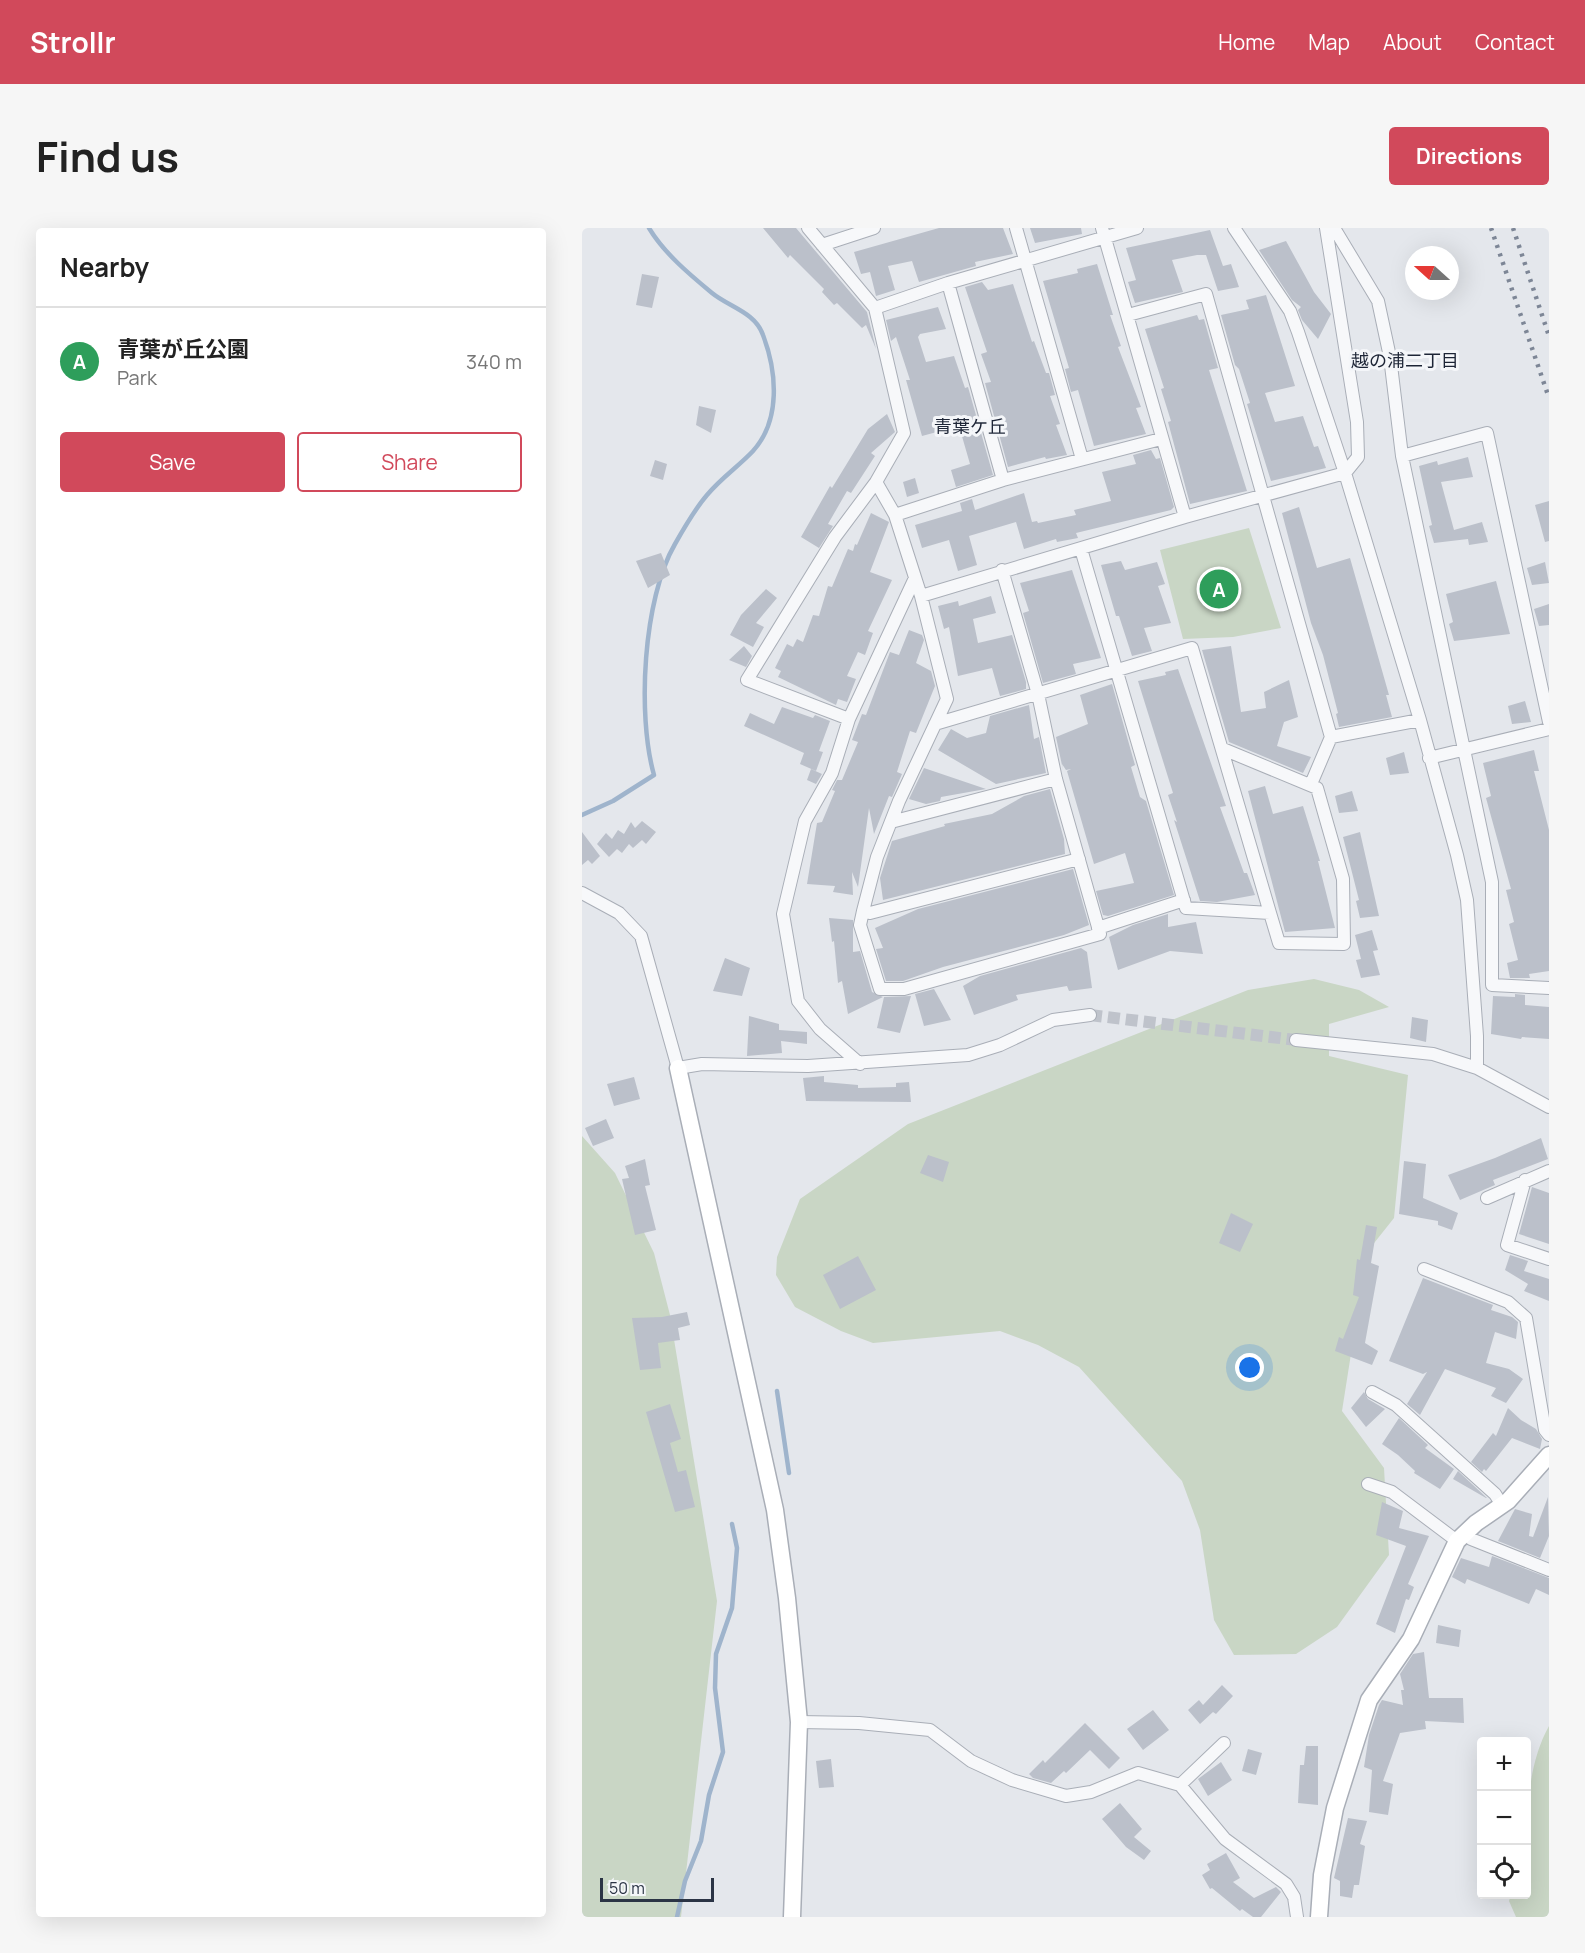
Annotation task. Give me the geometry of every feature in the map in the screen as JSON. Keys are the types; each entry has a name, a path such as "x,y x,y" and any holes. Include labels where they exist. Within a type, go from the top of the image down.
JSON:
{"street":[{"path":"808,228 875,308 904,433 876,482 835,537 747,680 849,719"},
{"path":"822,245 874,228"},
{"path":"1016,228 1082,459"},
{"path":"875,308 948,283 1025,262 1103,233 1137,228"},
{"path":"1234,228 1290,311 1345,473 1420,720 1467,900 1477,1036 1477,1068"},
{"path":"921,596 1002,570 1345,473 1358,457 1358,422 1326,228"},
{"path":"1334,228 1378,301 1390,357 1402,456 1492,882 1492,985 1549,988"},
{"path":"1103,233 1185,517"},
{"path":"948,283 1003,480"},
{"path":"1128,315 1206,294 1331,737 1311,784"},
{"path":"1402,456 1487,434 1549,722"},
{"path":"895,515 1003,480 1161,439"},
{"path":"876,482 895,515 921,596 947,699 877,857 863,911 860,925 880,989 904,989 1100,934 1056,779 1038,694 1002,570"},
{"path":"1081,549 1186,908 1270,912"},
{"path":"860,1064 820,1029 798,1001 794,990 783,914 805,821 832,773 849,719 915,578"},
{"path":"935,724 1117,668 1192,648 1279,943 1344,944 1343,879 1317,788 1223,749"},
{"path":"1331,737 1420,720"},
{"path":"1429,758 1549,729"},
{"path":"891,822 1056,779"},
{"path":"863,911 870,913 1079,859"},
{"path":"582,893 619,913 641,936 678,1068 775,1510 787,1598 799,1722 792,1917"},
{"path":"1098,928 1184,900"},
{"path":"678,1068 702,1064 860,1064 968,1055 1000,1046 1053,1020 1090,1015"},
{"path":"1296,1040 1433,1054 1477,1068 1549,1107"},
{"path":"1487,1198 1549,1171"},
{"path":"1525,1180 1507,1245 1549,1259"},
{"path":"1424,1269 1508,1302 1526,1318 1545,1430 1549,1435"},
{"path":"1372,1392 1395,1405 1495,1494 1502,1504"},
{"path":"1319,1917 1322,1875 1335,1808 1369,1700 1411,1639 1461,1537 1546,1466"},
{"path":"1368,1484 1392,1492 1461,1537 1549,1570"},
{"path":"799,1722 859,1723 930,1730 971,1761 1012,1780 1066,1796 1091,1792 1138,1773 1180,1785 1226,1839 1286,1884 1294,1897 1298,1917"},
{"path":"1180,1785 1224,1743"}],"green space":[{"path":"1249,528 1281,628 1233,637 1183,639 1160,550"},
{"path":"1314,979 1359,990 1389,1007 1329,1024 1329,1056 1408,1075 1394,1218 1367,1252 1342,1411 1384,1468 1389,1555 1337,1627 1296,1654 1234,1655 1214,1620 1200,1530 1182,1481 1079,1367 1038,1345 1000,1331 873,1343 841,1331 795,1307 776,1275 777,1257 800,1199 908,1124 1248,990"},
{"path":"582,1136 615,1173 654,1253 670,1315 717,1601 681,1917 582,1917"},
{"path":"1549,1726 1549,1917 1516,1917 1510,1899 1531,1899 1531,1781 1540,1745"}],"building":[{"path":"763,228 796,228 867,312 876,349 866,325 862,328 837,303 834,305 822,292 824,289 790,255 788,258"},
{"path":"939,228 1003,228 1013,254 975,262 976,266 919,282 912,261 888,266 895,290 876,296 870,272 861,274 854,252"},
{"path":"1030,228 1081,228 1082,234 1035,243"},
{"path":"1210,230 1223,266 1231,264 1239,287 1218,291 1206,255 1197,255 1172,260 1183,292 1135,303 1128,282 1136,280 1126,248"},
{"path":"1286,241 1314,292 1331,314 1318,339 1302,320 1298,310 1301,307 1292,300 1259,250"},
{"path":"1097,264 1113,315 1110,315 1121,346 1118,347 1141,407 1136,408 1146,434 1094,446 1078,390 1071,392 1065,369 1069,368 1043,281 1078,273 1077,269"},
{"path":"642,274 659,277 652,308 636,305"},
{"path":"982,282 988,290 1013,284 1032,342 1034,341 1046,373 1049,373 1055,395 1050,396 1060,424 1056,425 1067,455 1046,459 1045,457 1008,467 985,383 991,382 981,354 987,352 965,287"},
{"path":"1266,295 1295,386 1265,393 1275,422 1303,416 1314,447 1318,446 1326,468 1271,481 1247,404 1250,403 1239,369 1235,365 1221,315 1249,309 1246,300"},
{"path":"938,307 946,329 920,334 918,337 926,362 954,356 965,388 968,387 993,475 956,487 951,470 970,464 959,426 922,436 906,380 910,380 896,337 891,341 886,320"},
{"path":"1197,315 1199,320 1204,319 1218,368 1209,370 1247,491 1190,504 1168,422 1171,421 1161,389 1164,388 1145,329"},
{"path":"699,406 716,410 711,433 696,425"},
{"path":"887,414 895,432 871,453 875,456 851,493 847,491 828,524 833,526 819,548 801,537 830,486 832,488 868,429"},
{"path":"1151,450 1156,459 1160,458 1174,507 1171,510 1076,533 1078,538 1057,542 1056,539 1024,549 1016,522 969,536 977,565 958,571 949,540 922,548 915,525 962,511 960,503 972,499 975,510 1024,493 1032,522 1037,521 1038,523 1076,515 1074,510 1111,501 1102,472 1136,464 1133,455"},
{"path":"1468,457 1473,477 1441,482 1454,530 1482,522 1488,542 1469,545 1468,539 1434,543 1419,466 1437,461 1438,465"},
{"path":"655,460 667,464 663,480 650,476"},
{"path":"915,478 919,493 907,497 903,482"},
{"path":"1549,501 1549,541 1545,542 1535,505"},
{"path":"1299,507 1317,568 1350,558 1389,695 1386,695 1392,717 1339,727 1336,714 1338,713 1323,655 1311,623 1282,513"},
{"path":"871,513 889,522 870,572 892,580 868,631 873,633 865,655 858,652 847,676 856,679 847,702 838,699 836,705 778,677 781,671 775,668 787,644 793,647 797,639 803,642 813,615 819,616 828,586 832,587 848,549 853,551 855,544 857,545"},
{"path":"661,553 670,575 648,588 636,561"},
{"path":"1121,561 1125,570 1157,562 1165,584 1158,586 1171,623 1144,628 1152,651 1132,656 1119,616 1116,616 1101,565"},
{"path":"1545,562 1549,583 1532,585 1527,568"},
{"path":"1072,570 1101,658 1073,664 1076,674 1043,683 1023,613 1029,611 1020,583"},
{"path":"1496,581 1510,634 1454,641 1449,624 1453,622 1446,594"},
{"path":"766,589 777,598 756,623 764,627 753,647 730,635 741,615"},
{"path":"991,596 996,613 973,619 978,643 1012,635 1026,682 1026,689 1000,696 992,668 958,676 949,627 944,629 938,606 958,601 959,606"},
{"path":"1549,604 1549,625 1539,626 1534,609"},
{"path":"909,630 922,635 924,640 916,663 931,671 935,686 916,733 910,731 897,772 902,774 892,797 889,796 874,834 869,808 858,887 852,872 853,895 833,892 835,886 807,884 817,823 822,822 835,791 832,790 837,780 842,780 858,742 852,740 862,714 866,715 890,652 899,655"},
{"path":"744,646 752,656 746,667 729,660"},
{"path":"1231,646 1241,712 1266,708 1264,692 1289,680 1298,717 1284,722 1277,746 1311,757 1303,773 1229,742 1202,650"},
{"path":"1178,669 1226,806 1220,807 1244,873 1247,873 1255,895 1217,902 1200,901 1174,820 1177,822 1168,795 1173,793 1138,681 1166,675 1165,672"},
{"path":"1112,684 1135,765 1131,767 1140,797 1146,801 1174,895 1108,916 1103,915 1096,891 1134,883 1125,853 1094,864 1067,771 1071,769 1066,770 1062,764 1063,770 1056,737 1088,724 1080,695"},
{"path":"1525,701 1531,722 1512,724 1508,706"},
{"path":"1029,705 1034,739 1039,737 1046,773 996,784 938,750 951,729 967,738 986,733 990,716"},
{"path":"782,707 813,718 815,715 830,721 819,751 823,752 816,771 800,764 804,753 744,726 750,713 774,724"},
{"path":"1534,750 1539,771 1534,771 1549,830 1549,971 1529,974 1530,978 1510,978 1507,963 1518,960 1509,924 1514,922 1506,890 1511,889 1486,798 1491,796 1483,763"},
{"path":"1404,752 1409,773 1390,775 1386,758"},
{"path":"924,768 986,789 941,797 940,801 926,804 909,799"},
{"path":"811,769 822,774 816,784 807,780"},
{"path":"1265,786 1273,814 1303,806 1320,861 1318,861 1335,928 1285,932 1248,791"},
{"path":"1050,789 1064,839 1065,854 883,900 880,878 892,841 945,826 944,824 992,814 1024,796"},
{"path":"1352,791 1358,811 1339,813 1335,796"},
{"path":"642,821 656,832 646,844 642,840 633,848 629,844 622,853 617,849 609,857 597,844 606,833 612,839 618,830 624,834 631,822 635,828"},
{"path":"582,832 600,856 592,864 588,860 582,865"},
{"path":"1360,832 1379,916 1360,918 1356,901 1359,900 1343,837"},
{"path":"1073,869 1089,925 1064,935 943,967 903,981 886,981 876,949 883,948 875,928 918,909"},
{"path":"1168,914 1168,927 1196,922 1203,954 1170,951 1118,970 1109,937 1133,925"},
{"path":"829,918 853,920 853,952 860,951 872,992 883,997 848,1014 842,981 838,983"},
{"path":"1372,930 1378,950 1373,951 1380,975 1361,978 1356,960 1361,959 1355,935"},
{"path":"1081,948 1087,952 1092,988 1069,991 1067,986 1016,995 1018,1000 974,1015 963,986 980,976"},
{"path":"725,958 750,968 742,996 713,991"},
{"path":"934,989 951,1020 924,1026 915,994"},
{"path":"1515,994 1525,995 1525,1005 1549,1007 1549,1039 1522,1037 1521,1039 1491,1034 1493,996 1515,997"},
{"path":"911,996 900,1033 877,1028 884,997"},
{"path":"749,1016 779,1024 779,1030 807,1032 807,1044 781,1041 782,1053 747,1056"},
{"path":"1412,1017 1428,1020 1426,1042 1410,1038"},
{"path":"824,1076 824,1082 858,1085 858,1088 896,1087 896,1083 909,1082 911,1102 806,1101 803,1078"},
{"path":"634,1077 640,1099 614,1106 607,1084"},
{"path":"606,1119 614,1138 593,1146 585,1128"},
{"path":"1541,1138 1548,1159 1493,1180 1495,1185 1460,1200 1448,1175"},
{"path":"928,1155 949,1162 943,1182 920,1173"},
{"path":"645,1159 650,1185 645,1186 656,1230 635,1235 622,1179 629,1178 625,1166"},
{"path":"1404,1161 1426,1164 1423,1198 1458,1213 1452,1230 1438,1225 1438,1221 1399,1214"},
{"path":"1532,1187 1549,1193 1549,1244 1519,1234"},
{"path":"1231,1213 1253,1224 1240,1252 1219,1243"},
{"path":"1366,1225 1377,1227 1371,1263 1379,1266 1365,1343 1378,1351 1372,1365 1335,1351 1339,1337 1343,1339 1359,1297 1353,1295 1357,1259 1360,1260"},
{"path":"1510,1255 1528,1261 1524,1271 1549,1279 1549,1301 1524,1291 1528,1284 1505,1270"},
{"path":"858,1256 876,1290 840,1309 823,1275"},
{"path":"1423,1278 1493,1305 1491,1310 1512,1317 1518,1322 1516,1339 1495,1332 1486,1363 1509,1369 1523,1379 1506,1403 1491,1396 1496,1388 1445,1369 1420,1415 1407,1404 1427,1372 1423,1374 1389,1361"},
{"path":"687,1312 690,1325 678,1328 680,1340 658,1343 661,1368 640,1370 632,1318 662,1317"},
{"path":"1364,1392 1368,1399 1385,1409 1366,1427 1351,1408"},
{"path":"670,1404 681,1439 670,1443 678,1472 686,1470 695,1507 675,1512 646,1412"},
{"path":"1508,1408 1521,1420 1536,1429 1542,1439 1540,1449 1512,1438 1486,1471 1484,1469 1482,1472 1471,1462 1493,1433 1496,1436"},
{"path":"1399,1418 1428,1445 1425,1448 1454,1469 1440,1489 1414,1473 1415,1471 1398,1455 1382,1444"},
{"path":"1458,1471 1487,1498 1453,1479"},
{"path":"1548,1497 1549,1536 1540,1558 1498,1541 1515,1509 1532,1514 1529,1536 1533,1537"},
{"path":"1382,1502 1403,1511 1399,1528 1429,1536 1408,1584 1414,1587 1409,1600 1406,1599 1395,1633 1376,1624 1406,1546 1376,1535"},
{"path":"1492,1556 1549,1578 1549,1595 1536,1589 1529,1604 1467,1579 1465,1584 1452,1577 1461,1558 1489,1567"},
{"path":"1438,1625 1461,1630 1459,1647 1436,1643"},
{"path":"1424,1652 1429,1698 1463,1698 1464,1723 1425,1721 1426,1729 1400,1733 1383,1781 1393,1784 1388,1815 1369,1812 1372,1770 1364,1767 1369,1735 1379,1705 1382,1700 1403,1705 1401,1690 1404,1690 1400,1674 1413,1654"},
{"path":"1222,1685 1233,1696 1216,1714 1213,1712 1200,1724 1188,1710 1199,1700 1203,1705"},
{"path":"1153,1710 1169,1730 1143,1750 1127,1729"},
{"path":"1085,1723 1120,1758 1109,1769 1090,1750 1066,1773 1064,1771 1051,1783 1033,1778 1029,1774 1043,1760 1045,1763"},
{"path":"1306,1746 1318,1746 1318,1805 1298,1803 1300,1765 1304,1765"},
{"path":"1248,1749 1262,1753 1256,1775 1242,1771"},
{"path":"831,1759 834,1787 819,1788 816,1761"},
{"path":"1221,1762 1232,1780 1208,1796 1198,1779"},
{"path":"1120,1803 1142,1829 1134,1837 1151,1851 1144,1860 1126,1847 1102,1819"},
{"path":"1348,1818 1367,1821 1360,1844 1365,1846 1359,1885 1354,1885 1352,1898 1340,1896 1340,1881 1334,1878"},
{"path":"1226,1853 1240,1878 1233,1882 1254,1898 1276,1887 1281,1892 1261,1917 1253,1917 1242,1909 1240,1911 1212,1888 1210,1889 1202,1875 1210,1870 1207,1864"}],"waterway":[{"path":"582,815 613,801 654,775 646,721 646,658 650,625 664,567 678,538 703,500 753,451 762,439 768,425 774,395 768,349 759,327 748,315 719,298 686,271 669,255 649,228"},
{"path":"777,1391 789,1473"},
{"path":"677,1917 685,1881 701,1841 709,1795 723,1752 715,1688 716,1654 732,1608 737,1548 732,1524"}],"tunnel":[{"path":"1090,1015 1296,1040"}],"railway":[{"path":"1491,228 1549,398"},
{"path":"1513,228 1549,336"}],"place":[{"name":"青葉が丘公園","path":"1219,589"}],"district":[{"name":"越の浦二丁目","path":"1405,360"},
{"name":"青葉ケ丘","path":"970,426"}]}
